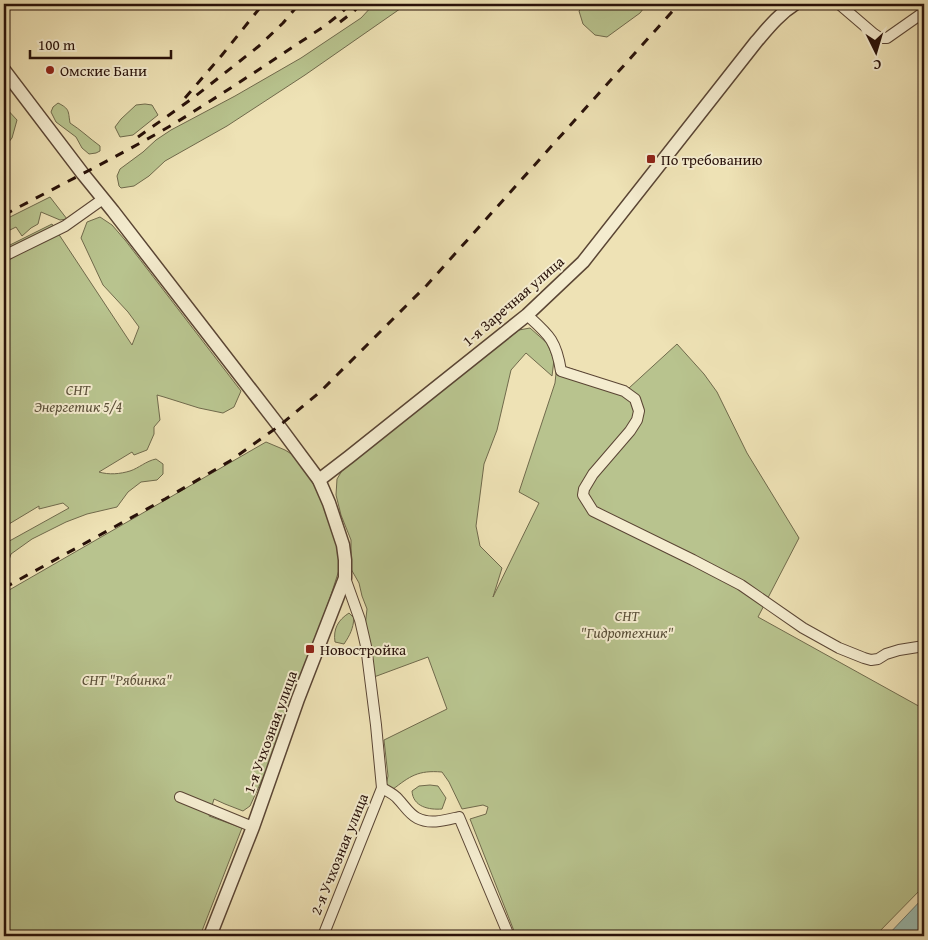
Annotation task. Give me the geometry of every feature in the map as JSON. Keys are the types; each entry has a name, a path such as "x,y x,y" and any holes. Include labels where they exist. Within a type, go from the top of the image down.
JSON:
{"street":[{"name":"1-я Заречная улица","path":"319,480 527,315 582,262 772,22 795,4"},
{"path":"839,4 880,38 887,38 924,12"},
{"name":"1-я Учхозная улица","path":"4,70 319,480 343,545 345,578 298,699 253,827 210,936"},
{"path":"4,256 65,226 103,199"},
{"path":"527,315 546,333 555,346 559,356 561,371 624,391 635,399 638,404 637,420 593,474 584,489 583,495 592,511 741,585 803,628 839,648 871,660 899,650 924,646"},
{"name":"2-я Учхозная улица","path":"323,936 382,788 366,646 360,620 345,578"},
{"path":"382,788 396,797 416,818 425,821 439,821 459,816 509,936"},
{"path":"180,796 253,827"}],"green space":[{"path":"374,4 407,4 305,75 227,126 165,161 149,176 134,186 121,188 119,186 117,176 120,169 156,140 301,58 361,18"},
{"path":"585,4 647,4 640,13 607,37 595,35 583,24 579,11"},
{"path":"58,103 68,111 70,123 100,146 100,151 89,154 82,148 76,137 56,122 51,112"},
{"path":"136,105 152,105 158,115 133,135 120,137 115,127 121,119"},
{"path":"4,106 17,120 12,138 4,148"},
{"path":"50,197 67,219 60,220 41,212 38,224 22,236 16,227 4,233 4,220"},
{"name":"СНТ Энергетик 5/4","path":"100,217 112,225 125,240 241,391 234,407 223,413 157,395 160,420 154,427 154,434 147,450 134,455 132,452 99,472 111,474 126,472 156,459 163,464 163,474 157,480 141,482 128,492 117,507 87,514 32,539 11,554 7,566 4,568 4,544 69,508 63,503 39,509 39,506 4,527 4,248 52,224 132,345 139,327 103,285 81,238 87,222"},
{"name":"СНТ \"Гидротехник\"","path":"530,328 547,343 554,360 552,376 526,353 511,370 497,430 484,464 476,526 480,546 502,568 493,597 539,503 519,492 555,383 557,364 629,388 677,344 704,374 717,392 747,453 799,538 758,617 924,709 924,886 875,936 516,936 470,819 486,814 488,807 483,805 462,809 442,772 420,773 392,790 386,785 388,776 384,740 447,709 428,657 374,677 365,627 367,609 359,583 351,569 351,540 341,515 336,495 337,479 343,469 519,330"},
{"name":"СНТ \"Рябинка\"","path":"266,442 293,455 322,494 337,536 340,567 266,771 250,806 243,811 214,799 209,816 242,828 200,936 4,936 4,593"},
{"path":"349,613 354,618 350,635 344,644 335,642 337,625"},
{"path":"419,786 438,786 446,798 442,809 427,808 415,801 412,791"}],"water":[{"path":"924,897 924,936 887,936"}],"railway":[{"path":"185,98 263,4"},
{"path":"138,137 193,98 259,46 283,23 299,4"},
{"path":"4,215 172,125 326,25 350,4"},
{"path":"340,22 361,4"},
{"path":"4,588 230,461 279,426 320,392 427,285 679,4"}],"place":[{"name":"Омские Бани","path":"50,70"},
{"name":"По требованию","path":"651,159"},
{"name":"Новостройка","path":"310,649"}]}
